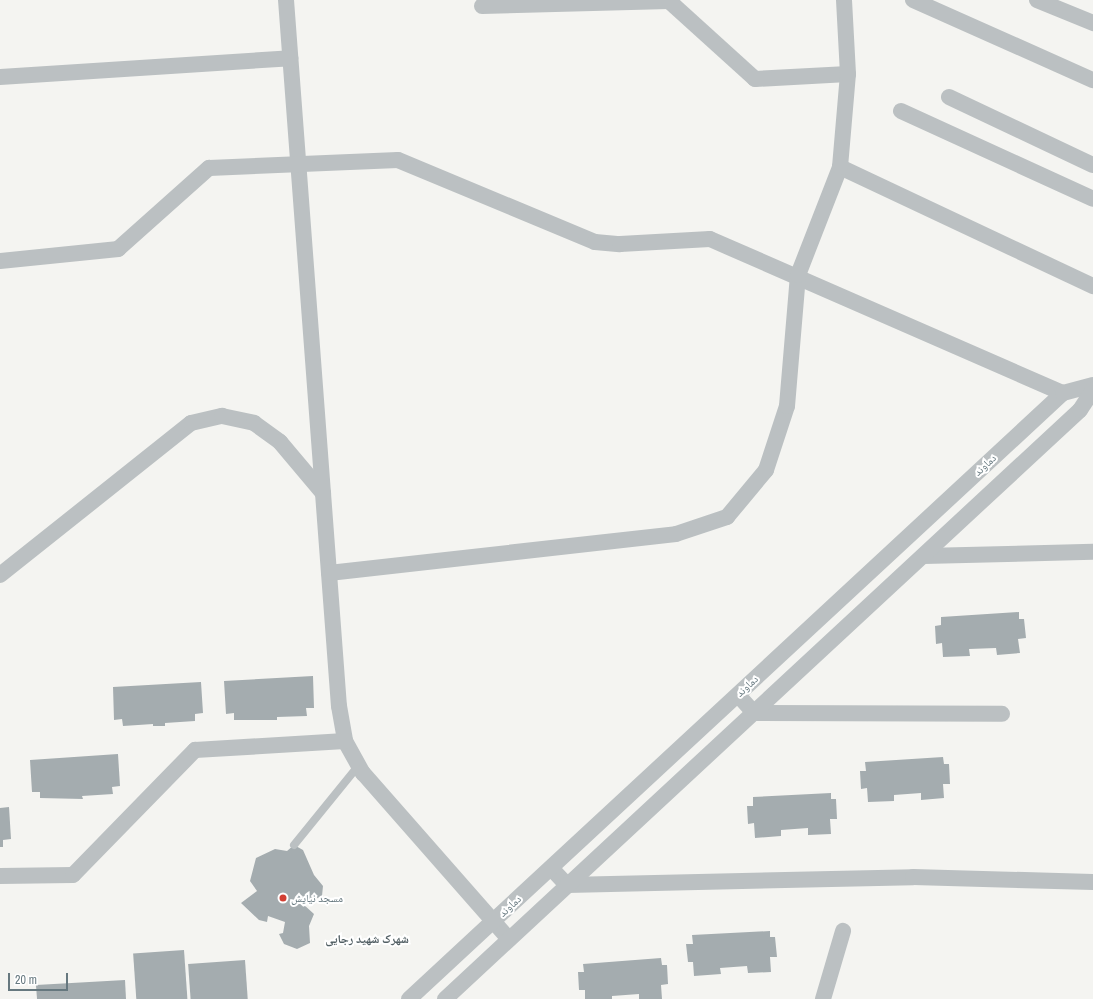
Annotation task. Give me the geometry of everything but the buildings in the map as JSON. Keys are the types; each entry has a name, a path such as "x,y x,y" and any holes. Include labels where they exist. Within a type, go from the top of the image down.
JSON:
{"street":[{"path":"286,0 339,706 345,741 358,765 509,939"},
{"path":"329,573 676,534 727,518 766,470 787,406 798,275 840,167 848,74 844,0"},
{"path":"913,0 1093,80"},
{"path":"1037,0 1093,23"},
{"path":"482,6 669,1 755,79 848,74"},
{"path":"0,77 290,58"},
{"path":"949,97 1093,165"},
{"path":"900,111 1093,199"},
{"path":"0,261 118,249 209,168 398,160 595,242 620,244 710,239 798,275 1064,393"},
{"path":"840,167 1093,286"},
{"name":"دماوند","path":"409,999 1064,393 1093,385"},
{"path":"445,999 1080,410 1093,390"},
{"path":"0,575 191,423 222,416 254,423 280,442 323,493"},
{"path":"924,556 1093,552"},
{"path":"738,695 754,713 1002,714"},
{"path":"0,876 72,874 195,750 345,741"},
{"path":"551,868 567,885 913,877 1093,882"},
{"path":"823,999 843,930"}],"lane":[{"path":"294,845 358,765"}],"place":[{"name":"مسجد نیایش","path":"283,898"}],"district":[{"name":"شهرک شهید رجایی","path":"367,940"}]}
